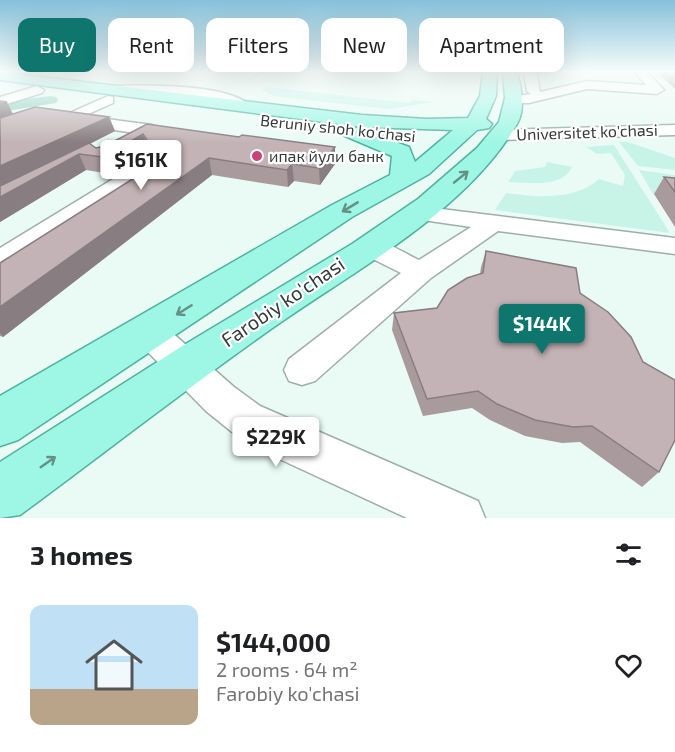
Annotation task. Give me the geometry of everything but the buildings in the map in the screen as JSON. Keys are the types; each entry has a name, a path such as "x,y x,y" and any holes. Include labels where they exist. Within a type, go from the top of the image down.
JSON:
{"main road":[{"name":"Beruniy shoh ko'chasi","path":"110,95 352,132 503,129"},
{"name":"Beruniy shoh ko'chasi","path":"111,95 243,106 383,123 465,130"},
{"path":"383,123 458,106 470,95"},
{"name":"Farobiy ko'chasi","path":"0,495 185,367 368,246 409,196 421,169 465,130 484,105 486,95"},
{"name":"Farobiy ko'chasi","path":"0,423 342,211 409,196 469,170 503,129 512,114 513,95"},
{"path":"352,132 401,152 404,158 409,196"}],"street":[{"path":"0,102 21,95"},
{"path":"66,118 109,95"},
{"path":"514,100 526,95"},
{"path":"514,100 543,95"},
{"path":"514,100 542,110"},
{"path":"49,115 137,128 110,148"},
{"path":"591,117 610,119"},
{"name":"Universitet ko'chasi","path":"503,129 610,119 675,118"},
{"name":"Universitet ko'chasi","path":"503,129 675,130"},
{"path":"0,260 125,180"},
{"path":"409,196 495,222 675,246"},
{"path":"302,370 421,272 495,222"},
{"path":"368,246 421,272"},
{"path":"149,332 220,399 246,419 290,442 461,518"}],"green space":[{"path":"339,95 410,103 412,100 434,102 388,109 273,96"},
{"path":"619,142 628,142 675,158 675,170 638,166"},
{"path":"614,145 670,233 495,210 506,193 554,196 578,191 599,179 623,186 625,175 611,153 597,154 586,147"},
{"path":"547,162 572,167 567,174 553,181 508,182 515,171 545,167"},
{"path":"639,170 675,175 675,196 653,194"}],"waterway":[{"path":"0,107 51,100"}],"place":[{"name":"ипак йули банк","path":"257,156"}]}
